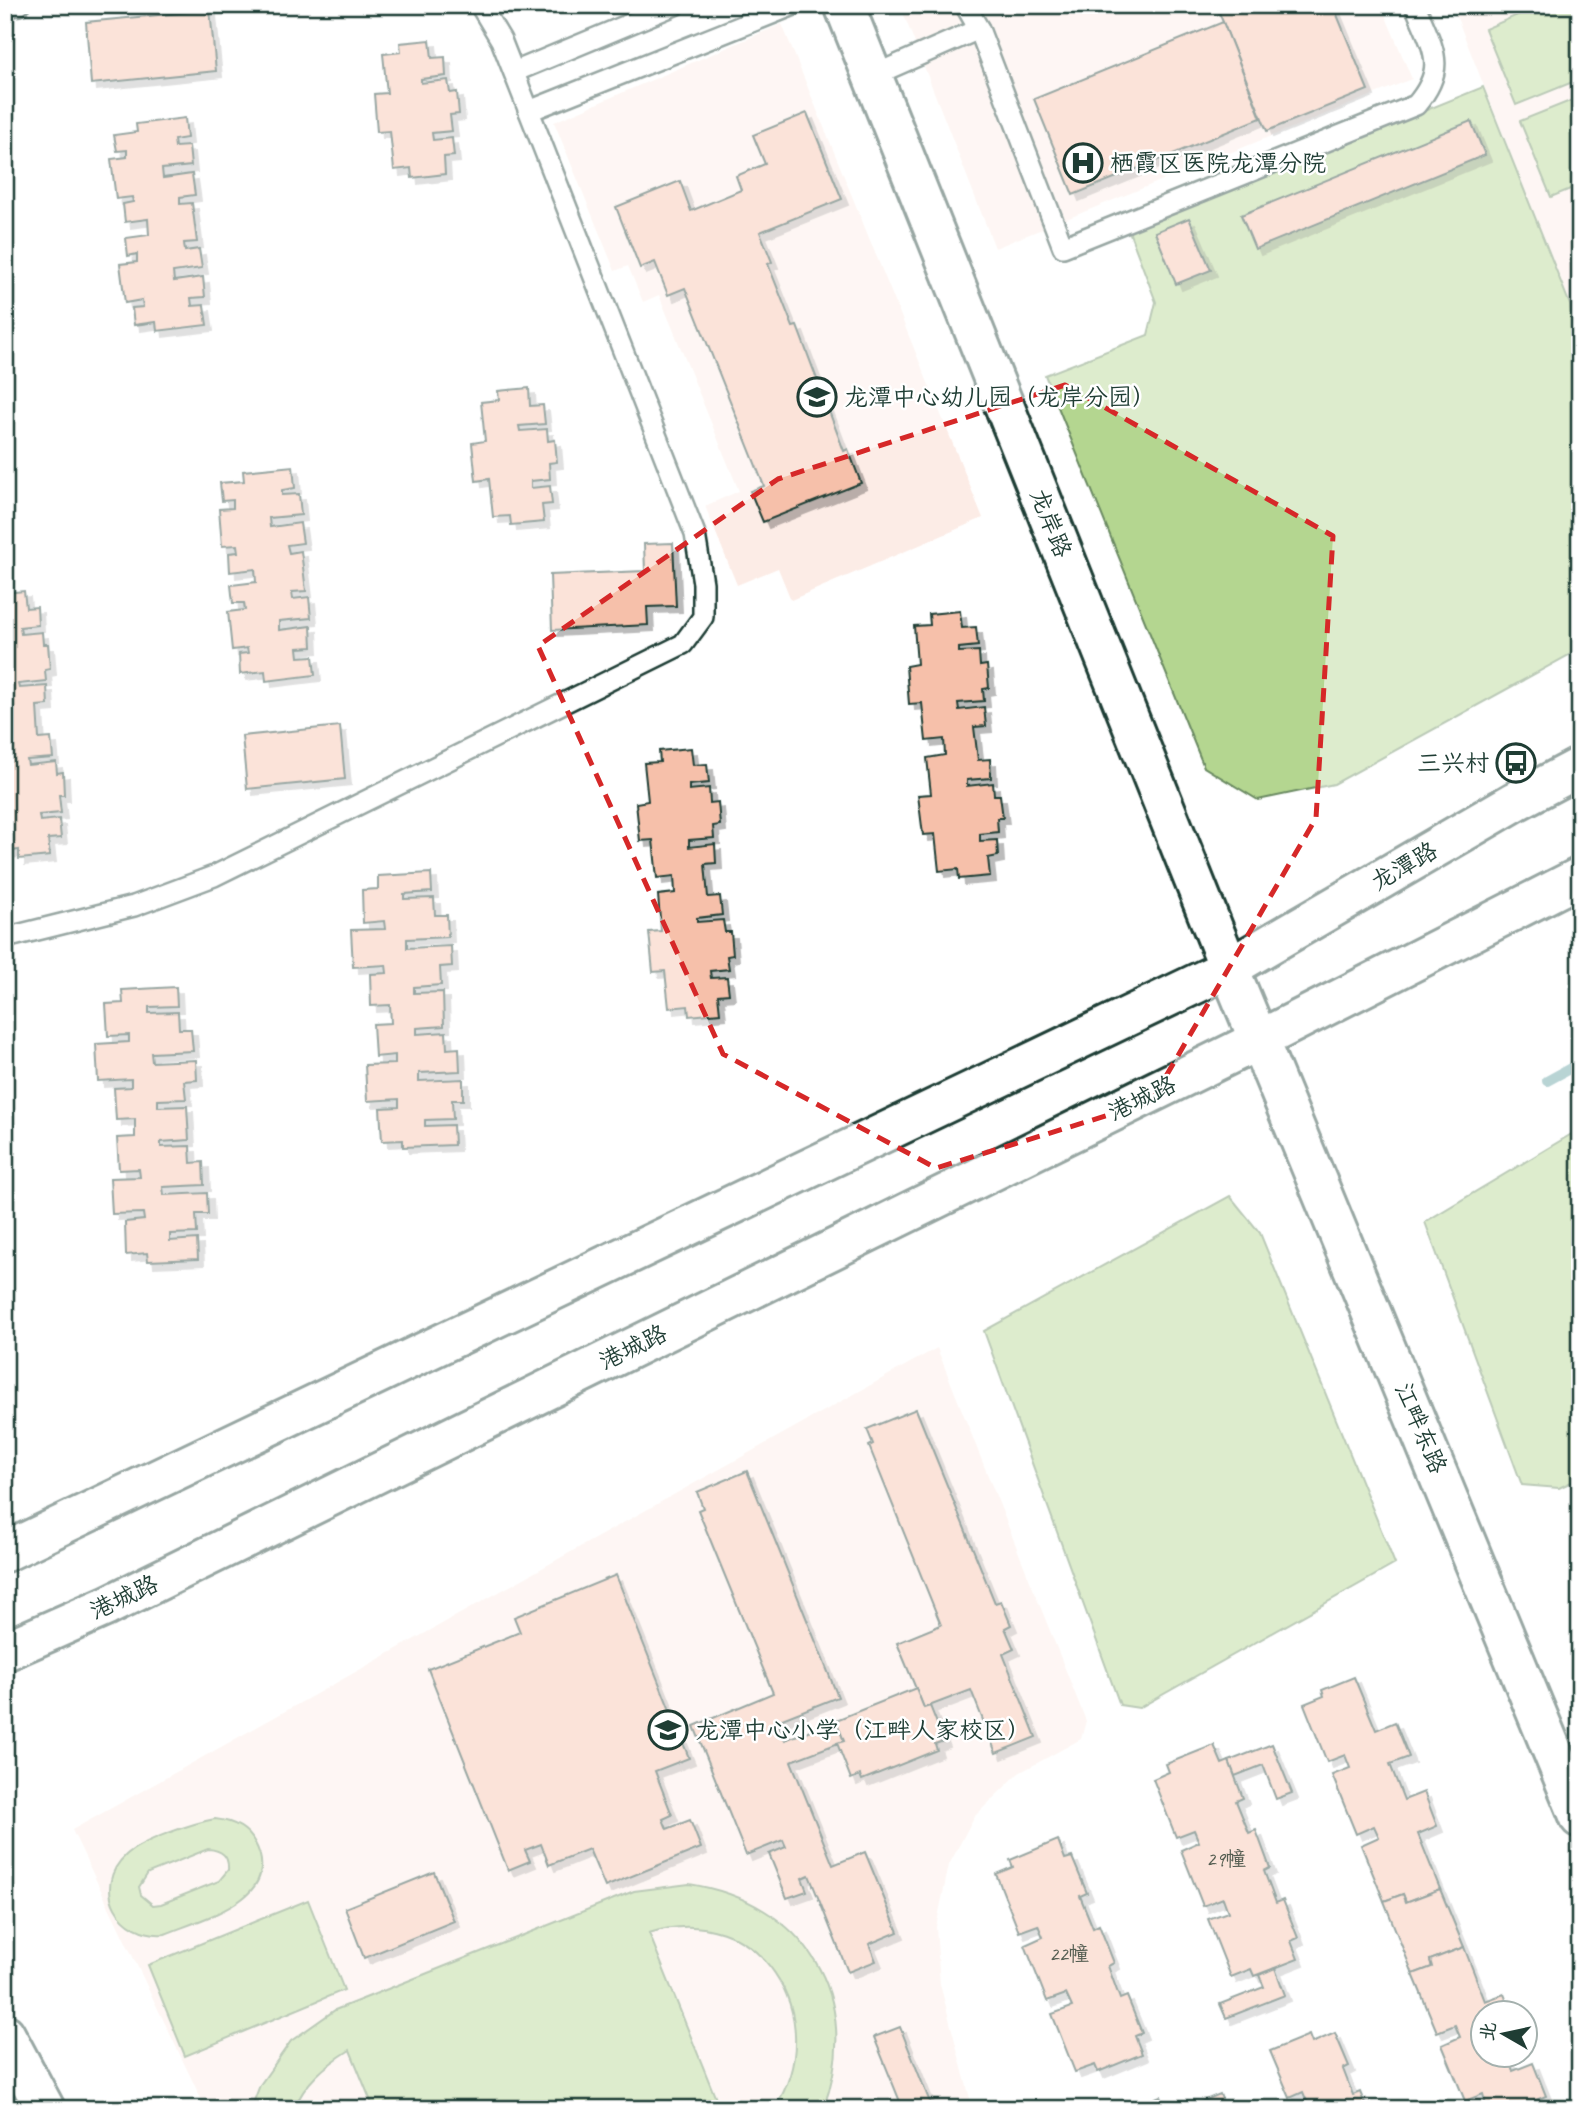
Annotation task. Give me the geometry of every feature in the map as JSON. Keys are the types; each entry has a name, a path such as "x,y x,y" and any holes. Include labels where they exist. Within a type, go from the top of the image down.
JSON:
{"main road":[{"name":"龙岸路","path":"844,5 1259,1040"},
{"name":"龙潭路","path":"1229,968 1516,801 1580,767"},
{"path":"1259,1040 1580,877"},
{"path":"5,1552 1229,968"},
{"name":"港城路","path":"5,1651 119,1600 1259,1040"},
{"name":"江畔东路","path":"1259,1040 1580,1818"},
{"path":"5,2034 45,2109"}],"lane":[{"path":"5,6 19,5"},
{"path":"5,938 134,906 214,876 683,644 703,617 703,583 695,534 501,40 480,5"},
{"path":"514,72 675,5"},
{"path":"529,111 794,5"},
{"path":"965,5 979,29 1063,247 1416,105 1432,87 1436,64 1415,5"},
{"path":"872,76 979,29"}],"highlighted area":[{"path":"1065,385 1333,536 1316,818 1151,1102 936,1168 723,1054 538,646 778,479"}],"shaded area":[{"name":"栖霞区医院龙潭分院","path":"900,5 1381,5 1412,79 995,248"},
{"path":"1452,5 1580,5 1580,387 1570,305"},
{"name":"龙潭中心幼儿园（龙岸分园）","path":"782,24 983,518 791,600 778,568 737,585 705,506 739,491 659,295 643,302 628,266 615,271 554,122"},
{"name":"龙潭中心小学（江畔人家校区）","path":"937,1348 1086,1721 1081,1739 1019,1773 974,1817 949,1865 936,1927 940,1984 972,2106 206,2109 72,1830"}],"green space":[{"path":"1541,5 1580,5 1580,79 1516,105 1485,29"},
{"path":"1483,87 1570,305 1580,387 1580,649 1334,784 1258,800 1204,767 1045,375 1148,335 1156,302 1129,231"},
{"path":"1580,97 1580,185 1551,197 1520,121"},
{"path":"1580,1129 1580,1478 1559,1488 1522,1485 1425,1222"},
{"path":"1230,1196 1260,1233 1395,1564 1139,1708 1120,1705 984,1331"},
{"path":"215,1819 233,1823 243,1829 255,1843 261,1862 259,1879 249,1892 235,1904 217,1913 165,1934 149,1933 135,1928 123,1919 111,1896 111,1882 115,1868 126,1855 155,1838","holes":["208,1849 221,1852 227,1861 228,1870 219,1881 161,1904 153,1905 141,1895 139,1887 148,1873"]},
{"path":"689,1884 730,1894 765,1911 793,1934 815,1961 830,1993 836,2029 834,2068 823,2109 774,2109 790,2074 795,2038 790,2004 775,1973 752,1949 723,1933 688,1927 649,1933 720,2109 374,2109 350,2050 317,2075 304,2090 294,2109 251,2109 260,2085 291,2041 335,2010 634,1891"},
{"path":"308,1900 344,1990 185,2056 148,1965"}],"building":[{"path":"1216,5 1333,5 1368,90 1267,131"},
{"path":"210,10 216,71 91,84 86,22"},
{"path":"1223,22 1261,118 1073,195 1034,99"},
{"path":"430,40 432,58 445,57 446,76 421,79 421,83 448,80 450,93 457,92 459,114 450,115 452,131 432,133 433,140 452,138 454,156 444,157 445,174 412,178 411,168 394,170 390,131 377,132 374,94 387,93 383,54 401,52 400,43"},
{"path":"807,113 842,199 760,232 772,262 768,264 793,327 797,326 844,451 848,449 861,483 763,522 750,491 764,486 685,288 668,295 655,262 640,268 616,207 680,181 691,211 741,190 736,176 765,164 753,135"},
{"path":"185,118 187,138 174,140 175,147 189,146 191,166 162,169 163,178 192,174 195,195 180,197 180,204 192,203 197,242 184,243 185,251 199,249 202,268 173,272 174,281 203,277 205,297 191,298 192,306 204,305 207,325 157,331 156,322 134,325 132,308 143,307 142,300 125,303 120,264 137,262 137,254 128,256 126,238 149,235 148,219 125,222 123,204 133,202 132,197 116,199 111,159 127,157 127,150 117,151 114,135 137,132 136,124"},
{"path":"1471,121 1485,155 1255,249 1241,215"},
{"path":"1189,218 1211,270 1176,284 1155,232"},
{"path":"529,388 530,406 543,405 545,424 519,426 520,431 547,429 548,441 555,440 557,462 549,463 550,479 531,481 531,488 550,486 552,504 542,505 544,522 511,525 510,516 493,517 489,479 476,481 472,443 485,441 481,402 499,400 498,391"},
{"path":"293,466 295,488 282,490 282,495 299,494 301,515 269,518 270,527 300,523 303,543 287,545 289,553 301,551 306,591 292,592 293,599 309,597 311,618 279,621 279,630 311,626 312,647 298,648 299,657 313,656 315,675 266,681 265,671 240,674 239,654 248,653 247,648 232,650 228,612 245,610 244,603 233,603 231,585 256,582 255,569 230,572 229,553 238,552 237,545 222,546 219,509 233,508 233,500 222,501 220,483 244,481 243,471"},
{"path":"673,543 676,606 647,607 648,625 552,630 550,575 645,571 644,544"},
{"path":"24,591 26,608 37,607 38,625 20,627 21,634 42,632 43,644 48,644 50,669 45,670 46,681 18,684 19,688 47,686 48,705 37,706 39,739 51,738 53,758 27,760 28,765 56,762 57,773 63,772 64,795 59,795 61,813 39,815 40,821 59,819 61,838 48,839 50,856 19,859 19,850 5,852 5,593"},
{"path":"960,611 962,628 976,627 978,646 959,648 959,652 979,651 980,666 987,665 989,688 983,689 984,701 958,703 959,710 984,707 986,726 974,727 978,760 990,759 991,778 967,780 967,786 993,783 994,795 1000,795 1003,818 997,818 998,832 980,834 980,841 997,840 998,856 988,858 990,876 959,879 958,869 939,871 935,834 923,835 918,795 931,794 927,758 945,755 944,739 926,741 922,703 909,704 906,666 917,664 914,626 930,625 929,614"},
{"path":"340,726 345,779 247,789 242,736"},
{"path":"691,748 693,765 707,764 709,783 689,785 689,790 709,788 710,803 718,802 720,825 713,826 714,838 689,840 689,847 715,844 716,863 705,864 708,897 720,896 722,915 697,918 697,922 723,920 725,932 731,932 733,955 727,956 729,969 710,971 711,978 727,977 729,994 718,995 720,1013 689,1016 688,1006 669,1008 665,971 653,972 649,932 661,931 658,895 675,893 674,876 657,878 653,840 640,841 636,803 648,801 644,763 660,762 659,751"},
{"path":"431,873 432,892 404,894 404,899 434,898 435,915 447,915 448,937 407,939 407,948 451,946 452,966 440,967 441,985 414,987 414,993 443,992 444,1026 417,1028 417,1034 446,1032 447,1049 459,1048 460,1071 419,1073 419,1081 463,1079 463,1100 452,1100 453,1119 425,1120 425,1126 453,1125 454,1145 403,1147 403,1140 382,1141 380,1108 399,1107 399,1099 367,1101 365,1065 395,1064 395,1055 375,1057 373,1024 391,1023 390,1005 371,1006 370,974 387,973 386,965 353,967 351,930 385,929 384,921 363,923 362,890 378,889 378,876"},
{"path":"176,987 177,1006 149,1007 149,1013 178,1012 179,1029 191,1029 193,1051 151,1053 152,1062 196,1060 197,1080 184,1081 186,1099 158,1100 158,1107 187,1106 189,1140 161,1142 161,1147 190,1146 191,1163 203,1162 204,1185 163,1187 164,1195 207,1193 208,1214 196,1214 197,1233 170,1234 170,1241 197,1239 198,1259 148,1261 147,1253 126,1255 125,1222 144,1220 143,1213 112,1214 110,1178 140,1177 139,1169 119,1170 117,1138 135,1137 135,1119 116,1120 114,1088 131,1087 131,1079 98,1081 96,1044 129,1042 129,1035 108,1036 106,1004 123,1003 122,990"},
{"path":"916,1409 995,1603 1001,1601 1011,1625 1005,1628 1014,1649 1003,1654 1036,1737 996,1753 971,1690 924,1708 897,1643 941,1625 869,1446 873,1444 867,1429"},
{"path":"747,1471 838,1697 777,1721 785,1740 836,1720 844,1741 791,1761 833,1865 865,1852 898,1932 869,1944 876,1961 848,1972 809,1875 802,1878 807,1891 787,1898 769,1854 786,1847 783,1840 746,1855 694,1726 773,1693 698,1510 703,1508 697,1492"},
{"path":"616,1575 689,1758 655,1771 672,1815 663,1819 667,1829 690,1820 701,1848 605,1887 589,1849 549,1865 541,1844 525,1850 530,1861 508,1870 428,1669 520,1632 514,1617"},
{"path":"1354,1677 1376,1730 1395,1722 1409,1757 1390,1764 1404,1800 1424,1792 1437,1826 1418,1834 1440,1889 1406,1902 1403,1894 1384,1901 1361,1845 1379,1837 1374,1826 1356,1834 1332,1775 1350,1768 1345,1755 1327,1762 1304,1704 1324,1696 1322,1690"},
{"path":"916,1688 924,1708 930,1706 944,1741 935,1744 937,1750 862,1780 860,1775 851,1779 837,1743 844,1741 836,1720"},
{"path":"1272,1744 1292,1793 1276,1799 1263,1765 1235,1776 1229,1761"},
{"path":"1214,1745 1222,1764 1229,1761 1243,1798 1236,1801 1249,1833 1256,1830 1270,1868 1264,1871 1276,1903 1283,1900 1298,1938 1291,1941 1298,1959 1254,1976 1251,1969 1231,1977 1208,1919 1228,1912 1223,1898 1203,1906 1181,1850 1199,1842 1194,1830 1176,1837 1153,1779 1169,1772 1166,1764"},
{"path":"1058,1840 1065,1859 1072,1857 1087,1893 1080,1896 1093,1928 1099,1925 1114,1963 1108,1966 1120,1999 1127,1996 1142,2033 1135,2036 1142,2054 1098,2072 1095,2065 1075,2072 1052,2014 1072,2007 1066,1994 1047,2001 1025,1945 1043,1937 1038,1925 1019,1932 996,1874 1013,1867 1010,1860"},
{"path":"434,1872 454,1921 364,1958 345,1908"},
{"path":"1440,1889 1464,1947 1430,1960 1432,1967 1413,1974 1384,1901 1403,1894 1406,1902"},
{"path":"1464,1947 1484,1998 1470,1998 1470,2068 1512,2068 1513,2071 1535,2068 1546,2096 1526,2104 1528,2109 1487,2109 1483,2094 1465,2101 1442,2045 1460,2037 1455,2025 1437,2032 1413,1974 1432,1967 1430,1960"},
{"path":"1275,1968 1285,1995 1226,2018 1220,2004 1264,1987 1259,1975"},
{"path":"900,2027 931,2105 921,2109 903,2109 874,2037"},
{"path":"1335,2033 1349,2066 1343,2069 1353,2095 1360,2092 1367,2109 1297,2109 1308,2104 1303,2092 1290,2098 1270,2051 1309,2035 1312,2043"},
{"path":"1220,2094 1226,2109 1183,2109"},
{"path":"1160,2096 1165,2109 1129,2109"}],"waterway":[{"path":"1547,1081 1580,1063"}],"place":[{"name":"栖霞区医院龙潭分院","path":"1083,163"},
{"name":"龙潭中心幼儿园（龙岸分园）","path":"817,397"},
{"name":"三兴村","path":"1516,763"},
{"name":"龙潭中心小学（江畔人家校区）","path":"668,1730"}]}
